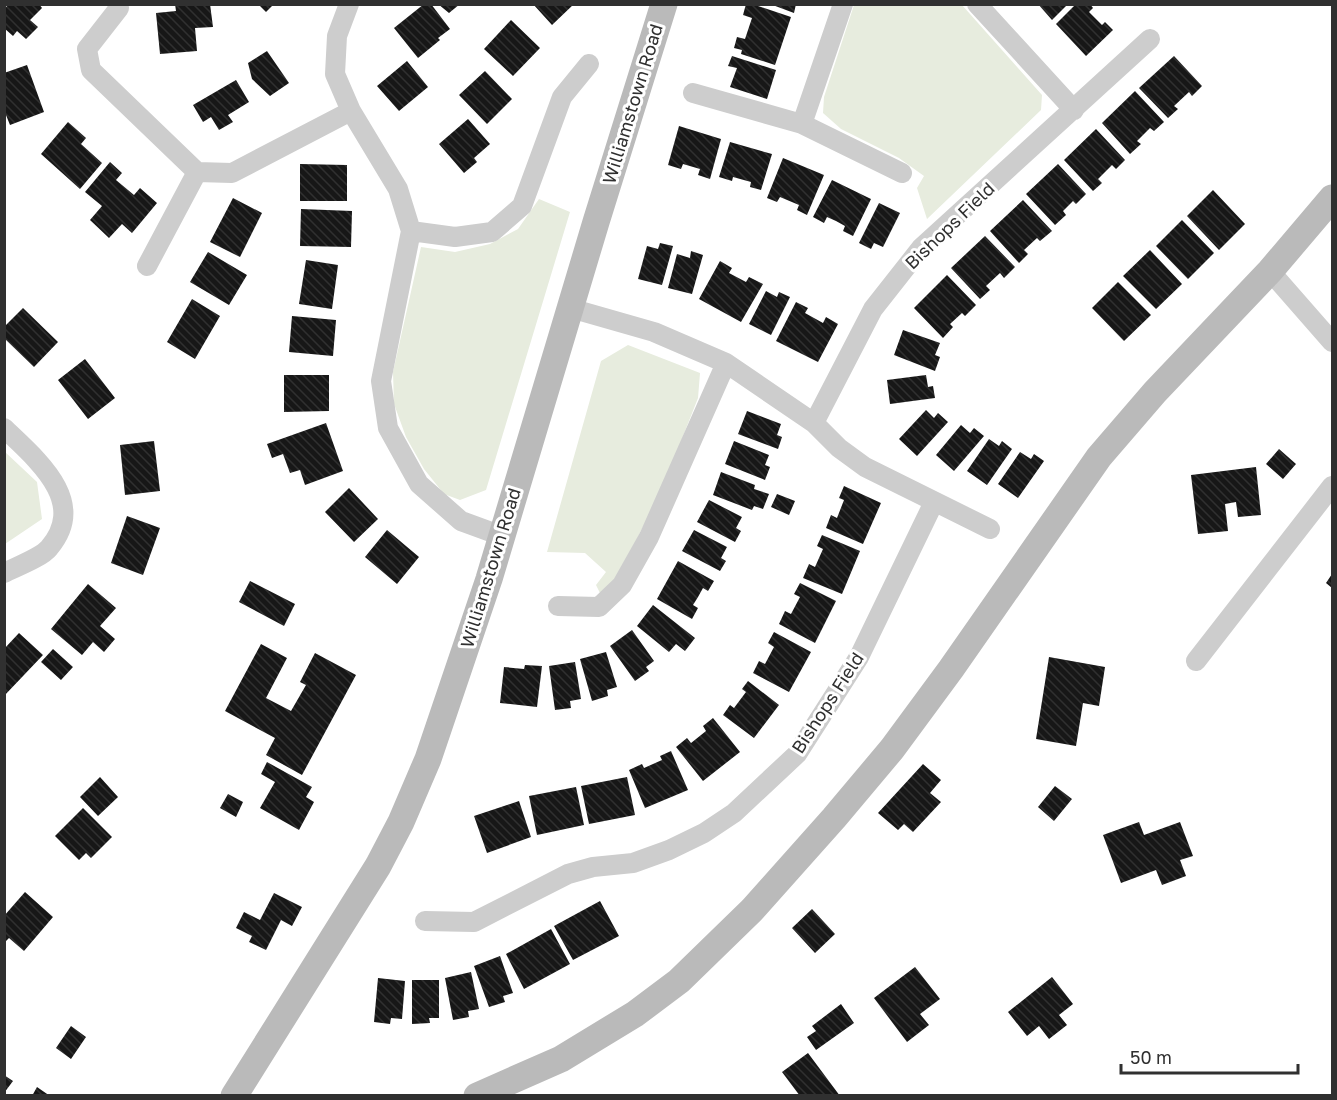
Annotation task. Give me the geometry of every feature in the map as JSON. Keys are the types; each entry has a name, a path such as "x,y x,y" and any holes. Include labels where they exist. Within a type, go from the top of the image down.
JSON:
{"street":[{"path":"349,4 337,36 335,74 351,111 398,189 411,231 381,381 388,428 419,484 461,521 502,536"},
{"name":"Williamstown Road","path":"238,1094 366,886 401,822 428,759 502,536 664,4"},
{"path":"802,124 843,4"},
{"path":"977,4 1074,110"},
{"path":"119,8 87,49 91,70 197,172 232,173 351,111"},
{"name":"Bishops Field","path":"814,423 873,309 921,248 1150,39"},
{"path":"411,231 455,237 492,232 522,206 562,97 589,64"},
{"path":"693,93 802,124 902,173"},
{"path":"147,266 197,172"},
{"path":"477,1095 552,1063 610,1031 672,986 730,933 827,827 892,749 951,669 1099,457 1155,392 1270,271 1332,198"},
{"path":"1270,271 1332,342"},
{"path":"570,308 654,332 726,363 814,423 839,448 865,467 990,529"},
{"path":"558,606 599,607 622,585 649,537 726,363"},
{"path":"4,428 49,472 62,499 62,526 49,550 4,573"},
{"path":"1196,661 1332,486"},
{"name":"Bishops Field","path":"425,921 474,922 568,874 593,867 633,863 669,850 704,833 734,813 797,754 859,657 934,502"}],"shaded area":[{"path":"854,5 962,5 1042,95 1041,110 927,219 917,188 924,176 899,158 841,129 823,113 824,97"},
{"path":"539,199 570,212 486,490 460,500 444,494 424,469 406,437 394,404 393,372 421,247 455,252 490,244 518,229"},
{"path":"628,345 700,373 698,398 663,487 619,575 601,595 596,585 606,572 585,553 547,552 601,361"},
{"path":"4,451 37,482 42,519 5,544"}],"building":[{"path":"9,4 39,4 42,8 30,20 38,27 26,39 17,31 13,36 4,28 4,9"},
{"path":"175,4 210,4 213,27 195,28 197,51 160,54 156,13 176,11"},
{"path":"258,4 274,4 266,12"},
{"path":"424,4 431,4 450,29 418,58 394,28"},
{"path":"438,4 460,4 449,13"},
{"path":"533,4 574,4 552,25"},
{"path":"746,4 791,17 775,65 741,54 742,50 734,48 737,37 745,39 752,18 743,15"},
{"path":"770,4 796,4 794,13"},
{"path":"1038,4 1068,4 1052,20"},
{"path":"1076,4 1090,4 1093,8 1089,12 1102,25 1105,22 1113,30 1086,56 1056,24"},
{"path":"511,20 540,48 513,76 484,49"},
{"path":"267,51 289,83 270,96 252,79 248,63"},
{"path":"732,56 776,70 767,99 730,87 737,68 728,66"},
{"path":"1174,56 1202,86 1192,96 1189,92 1174,106 1178,109 1168,118 1139,88"},
{"path":"407,61 428,87 399,111 377,86"},
{"path":"27,65 44,112 10,125 4,110 4,73"},
{"path":"485,71 512,99 487,124 459,95"},
{"path":"236,80 249,102 228,115 233,122 219,130 211,117 203,122 193,105"},
{"path":"1135,91 1164,122 1154,131 1150,128 1137,141 1141,144 1130,154 1102,123"},
{"path":"468,119 490,144 474,158 477,162 464,173 439,144"},
{"path":"68,122 86,138 81,144 102,163 80,189 41,154"},
{"path":"679,126 721,139 710,179 698,175 700,169 683,164 681,169 668,165"},
{"path":"1096,129 1125,160 1116,169 1112,165 1098,179 1102,183 1093,191 1064,160"},
{"path":"730,142 772,154 761,190 750,187 751,182 733,177 732,181 719,177"},
{"path":"783,158 824,175 807,215 797,210 799,205 780,197 777,202 767,198"},
{"path":"110,162 122,173 116,180 134,195 140,188 157,203 132,233 122,224 109,238 90,220 102,206 85,192"},
{"path":"300,164 347,165 347,201 300,201"},
{"path":"1058,164 1086,194 1076,204 1073,201 1063,211 1066,215 1055,225 1026,194"},
{"path":"832,180 871,199 853,236 843,231 845,226 836,221 827,217 824,223 813,217"},
{"path":"1213,190 1245,224 1219,250 1187,216"},
{"path":"233,198 262,213 240,257 210,242"},
{"path":"1023,200 1052,231 1040,241 1037,238 1024,250 1028,254 1019,263 990,231"},
{"path":"879,203 900,213 883,247 874,243 871,249 859,243"},
{"path":"301,209 352,211 351,247 300,246"},
{"path":"1182,220 1214,253 1188,279 1156,246"},
{"path":"985,236 1015,267 1004,278 1000,273 986,286 990,290 980,299 951,268"},
{"path":"660,243 673,246 662,285 638,279 647,246 658,249"},
{"path":"1150,250 1182,284 1156,309 1123,276"},
{"path":"691,251 703,255 692,294 668,288 677,254 690,258"},
{"path":"208,252 247,275 229,305 190,282"},
{"path":"306,260 338,265 332,309 299,304"},
{"path":"720,261 732,268 729,273 746,282 749,277 763,284 741,322 699,299"},
{"path":"947,275 976,305 965,316 962,313 950,324 953,327 943,338 914,308"},
{"path":"1118,282 1151,315 1124,341 1092,308"},
{"path":"766,291 777,297 779,292 790,297 771,335 749,324"},
{"path":"192,299 220,316 195,359 167,342"},
{"path":"796,302 808,308 805,313 823,323 826,317 838,324 818,362 776,341"},
{"path":"23,308 58,342 34,367 4,338 4,327"},
{"path":"292,316 336,320 333,356 289,352"},
{"path":"903,330 940,343 935,355 940,357 935,371 894,355"},
{"path":"85,359 115,398 88,419 58,380"},
{"path":"284,375 329,375 329,411 284,412"},
{"path":"926,375 928,387 933,386 935,398 890,404 887,380"},
{"path":"926,410 934,418 938,413 948,422 917,456 899,439"},
{"path":"747,411 781,424 777,435 782,437 778,449 738,434"},
{"path":"326,423 343,471 305,485 300,470 290,473 283,454 272,458 267,444"},
{"path":"961,425 970,433 974,428 984,436 954,471 936,455"},
{"path":"989,439 999,446 1002,441 1012,449 987,485 967,471"},
{"path":"154,441 160,491 125,495 120,445"},
{"path":"734,441 769,455 765,465 770,467 765,480 725,464"},
{"path":"1279,449 1296,464 1283,479 1266,464"},
{"path":"1020,452 1031,459 1034,454 1044,461 1018,498 998,484"},
{"path":"1256,467 1261,515 1238,517 1236,502 1225,504 1228,531 1198,534 1191,475"},
{"path":"721,472 755,485 754,489 769,494 763,509 754,506 752,510 713,495"},
{"path":"844,486 881,503 863,544 826,528 831,515 837,518 844,500 839,498"},
{"path":"349,488 378,519 354,542 325,512"},
{"path":"777,494 795,501 789,515 771,507"},
{"path":"709,500 742,517 736,528 741,531 735,542 697,522"},
{"path":"127,516 160,528 143,575 111,563"},
{"path":"387,530 419,557 397,584 365,557"},
{"path":"694,530 727,547 721,558 726,561 720,571 682,551"},
{"path":"822,535 860,551 842,594 803,578 809,564 815,567 823,549 817,546"},
{"path":"678,561 714,581 708,591 703,588 693,605 698,608 692,619 657,599"},
{"path":"1332,574 1332,588 1326,583"},
{"path":"250,581 295,604 284,626 239,602"},
{"path":"800,583 836,601 815,643 779,624 785,611 791,614 800,597 794,594"},
{"path":"88,584 116,608 100,626 115,639 104,652 93,642 82,655 51,629"},
{"path":"653,605 695,638 685,651 676,644 669,652 637,626"},
{"path":"632,630 654,661 646,667 649,671 635,681 610,646"},
{"path":"774,632 811,652 789,692 753,673 759,661 765,664 774,647 768,643"},
{"path":"19,633 43,655 4,696 4,649"},
{"path":"261,644 287,658 266,698 291,711 306,685 300,682 315,653 356,675 302,775 266,755 275,738 225,711"},
{"path":"53,649 73,667 61,680 41,662"},
{"path":"606,652 617,687 607,690 608,696 592,701 580,659"},
{"path":"1049,657 1105,667 1099,706 1083,703 1076,746 1036,739"},
{"path":"575,662 581,699 570,701 571,708 555,710 549,666"},
{"path":"525,665 542,666 537,707 500,703 504,667 524,669"},
{"path":"748,681 779,705 754,738 723,715 730,705 734,708 746,692 742,689"},
{"path":"713,718 740,752 703,781 676,747 687,738 691,743 706,731 703,726"},
{"path":"671,751 688,790 645,808 629,770 642,764 644,768 662,760 660,756"},
{"path":"267,762 312,787 306,797 314,802 299,830 260,808 275,782 261,774"},
{"path":"923,764 941,780 930,793 941,802 913,832 904,824 898,830 878,813"},
{"path":"100,777 118,797 98,816 80,797"},
{"path":"627,777 635,815 589,824 581,786"},
{"path":"1055,786 1072,799 1054,821 1038,807"},
{"path":"576,787 584,825 537,835 529,796"},
{"path":"228,794 243,802 236,817 220,808"},
{"path":"519,801 531,837 487,853 474,816"},
{"path":"83,808 112,837 91,858 86,853 79,860 55,836"},
{"path":"1139,822 1144,835 1180,822 1193,856 1180,860 1186,876 1162,885 1156,870 1121,883 1103,835"},
{"path":"25,892 53,917 24,951 9,938 4,943 4,916"},
{"path":"274,893 302,907 292,926 281,920 266,950 249,942 252,936 236,928 244,912 260,920"},
{"path":"600,901 619,936 573,960 554,926"},
{"path":"812,909 835,934 815,953 792,928"},
{"path":"551,929 570,964 524,989 506,954"},
{"path":"500,956 513,993 503,996 505,1002 489,1007 474,966"},
{"path":"915,967 940,999 920,1014 929,1025 907,1042 874,998"},
{"path":"471,972 479,1009 468,1011 469,1017 453,1020 445,978"},
{"path":"1052,977 1073,1004 1059,1015 1067,1025 1049,1039 1039,1026 1027,1036 1008,1012"},
{"path":"378,978 405,981 402,1019 391,1018 390,1024 374,1022"},
{"path":"412,980 439,980 439,1018 429,1018 430,1023 412,1024"},
{"path":"841,1004 854,1023 816,1050 807,1037 816,1031 812,1026"},
{"path":"71,1026 86,1037 71,1059 56,1048"},
{"path":"808,1053 840,1096 800,1096 782,1072"},
{"path":"4,1075 13,1081 4,1093"},
{"path":"37,1087 50,1096 32,1096"}]}
